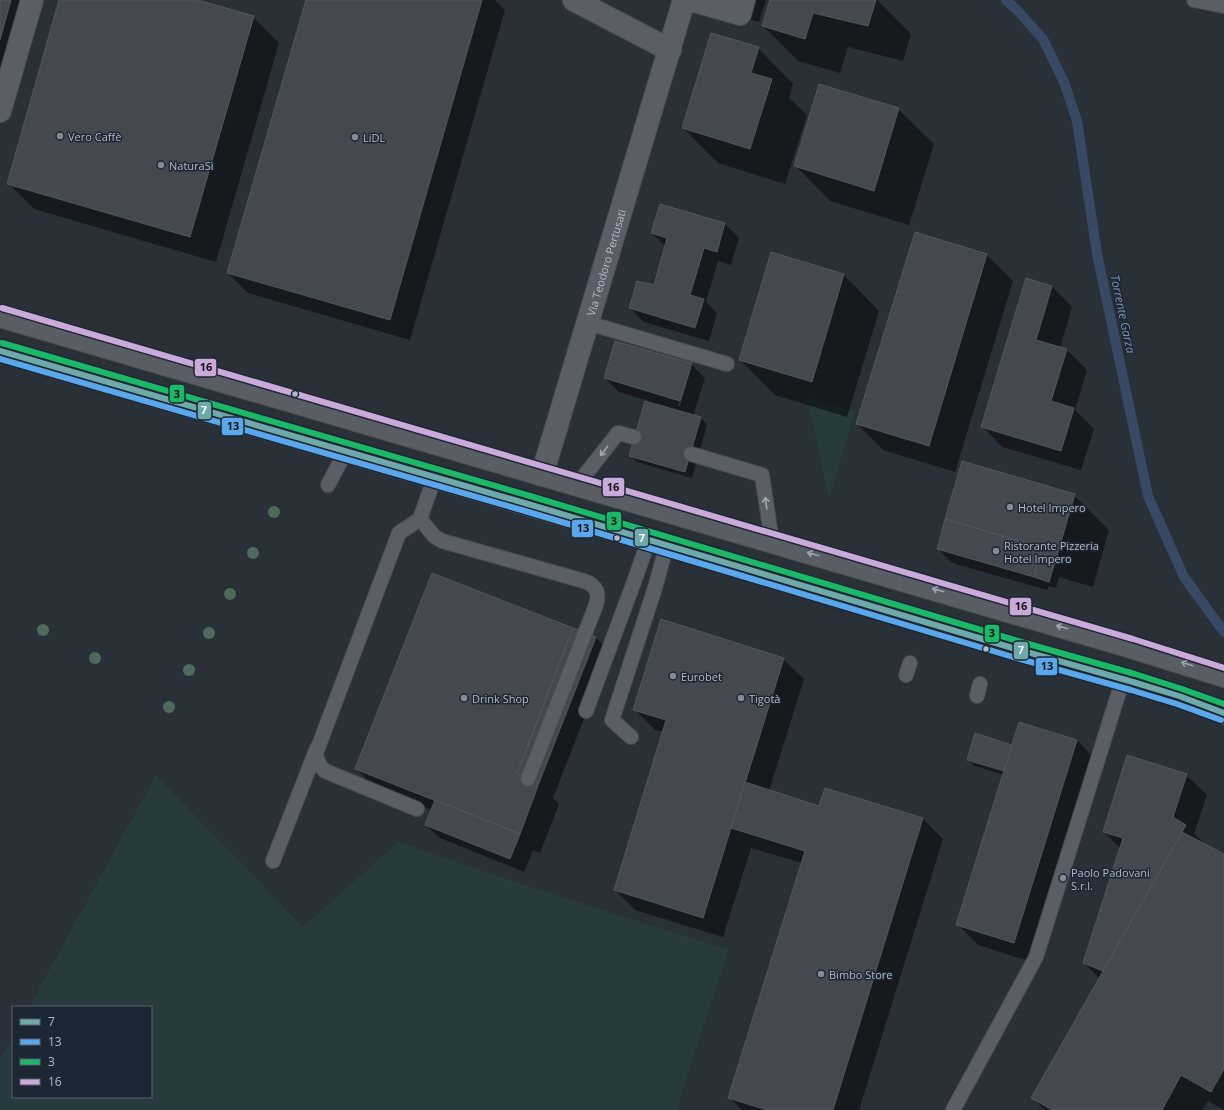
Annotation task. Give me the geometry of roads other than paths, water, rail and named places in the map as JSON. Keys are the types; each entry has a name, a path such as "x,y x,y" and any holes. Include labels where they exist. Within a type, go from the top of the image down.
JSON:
{"main road":[{"path":"0,316 1131,647 1224,676"},
{"path":"0,350 658,541 1000,644 1123,679 1194,701 1223,713"}],"street":[{"path":"0,111 32,0"},
{"path":"574,0 670,50"},
{"name":"Via Teodoro Pertusati","path":"542,475 684,0"},
{"path":"691,0 740,14 744,0"}],"lane":[{"path":"1194,0 1224,6"},
{"path":"588,323 727,364"},
{"path":"577,485 618,433 634,437"},
{"path":"328,485 346,451"},
{"path":"690,454 762,474 772,542"},
{"path":"273,861 399,533 420,519 434,476"},
{"path":"420,519 434,536 442,541 584,581 595,587 598,593 596,605 528,779"},
{"path":"586,711 634,582 658,541"},
{"path":"631,737 612,720 646,616 658,541"},
{"path":"953,1110 1036,957 1123,679"},
{"path":"318,746 316,753 317,760 325,771 417,809"}],"waterway":[{"name":"Torrente Garza","path":"1006,0 1043,39 1064,82 1077,121 1097,254 1148,496 1184,577 1224,632"}],"place":[{"name":"Vero Caffè","path":"60,136"},
{"name":"LiDL","path":"355,137"},
{"name":"NaturaSì","path":"161,165"},
{"name":"Hotel Impero","path":"1010,507"},
{"name":"Ristorante Pizzeria Hotel Impero","path":"996,551"},
{"name":"Eurobet","path":"673,676"},
{"name":"Drink Shop","path":"464,698"},
{"name":"Tigotà","path":"741,698"},
{"name":"Paolo Padovani S.r.l.","path":"1063,878"},
{"name":"Bimbo Store","path":"821,974"}]}
